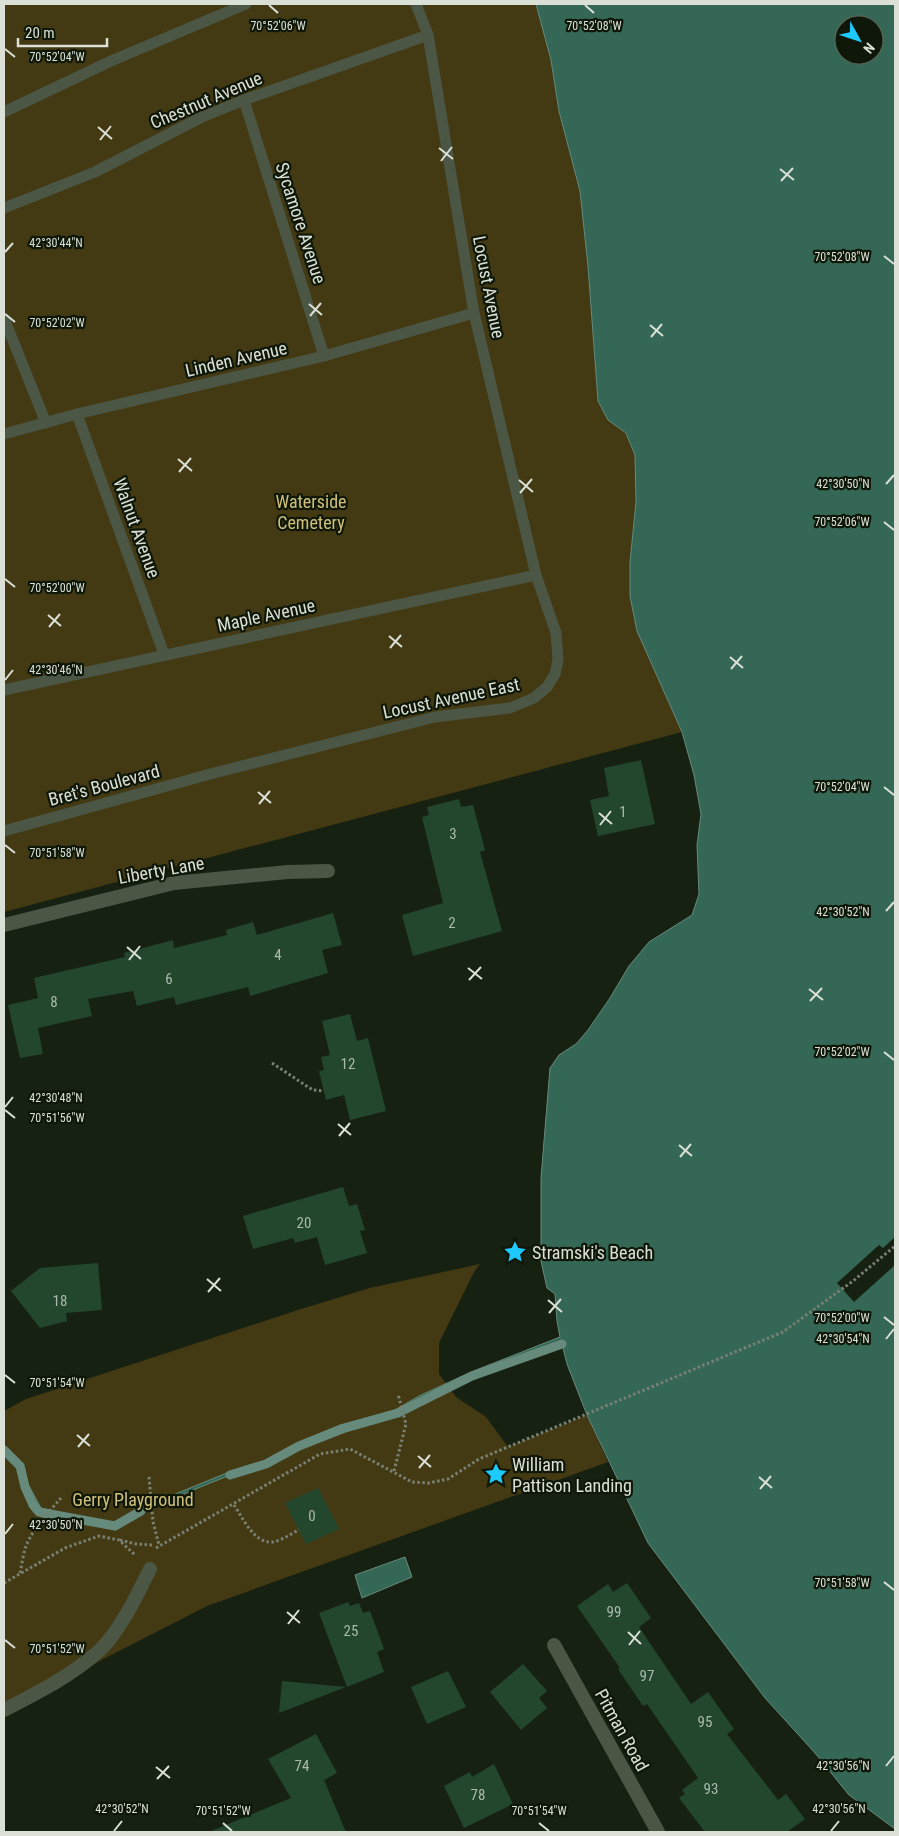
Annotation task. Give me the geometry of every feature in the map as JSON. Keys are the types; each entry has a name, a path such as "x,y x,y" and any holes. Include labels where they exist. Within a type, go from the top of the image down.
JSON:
{"street":[{"name":"Liberty Lane","path":"4,925 174,883 288,872 328,871"},
{"path":"4,1710 54,1684 99,1650 127,1614 150,1569"},
{"name":"Pitman Road","path":"554,1645 658,1832"}],"lane":[{"path":"4,112 112,61 246,4"},
{"name":"Locust Avenue","path":"416,4 428,35 474,313 536,575"},
{"name":"Chestnut Avenue","path":"4,208 94,172 202,117 244,100 428,35"},
{"name":"Sycamore Avenue","path":"244,100 324,356"},
{"name":"Linden Avenue","path":"4,434 77,414 324,356 474,313"},
{"path":"4,318 46,422"},
{"name":"Walnut Avenue","path":"77,414 164,654"},
{"name":"Maple Avenue","path":"4,690 536,575"},
{"name":"Locust Avenue East","path":"214,773 435,717 510,708 534,698 547,687 555,674 558,660 556,634 536,575"},
{"name":"Bret's Boulevard","path":"4,830 214,773"}],"path":[{"path":"272,1063 308,1087 324,1091"},
{"path":"150,1569 151,1554 159,1546 234,1505 320,1454 350,1449 412,1482 428,1483 448,1479 479,1459 783,1332 853,1281 895,1246"},
{"path":"394,1472 406,1424 398,1394"},
{"path":"149,1477 153,1522 159,1546"},
{"path":"20,1574 25,1548 32,1534 41,1520 61,1498"},
{"path":"234,1505 251,1531 263,1541 274,1542 299,1530"},
{"path":"4,1582 44,1558 78,1542 99,1536 136,1544 159,1546"},
{"path":"119,1540 150,1569"}],"green space":[{"name":"Waterside Cemetery","path":"4,4 536,4 551,60 559,111 580,191 588,266 598,401 608,420 626,433 635,455 636,502 630,562 630,596 637,631 682,732 4,912"},
{"name":"Gerry Playground","path":"480,1264 474,1272 439,1343 439,1374 456,1397 486,1417 508,1447 587,1415 608,1462 207,1606 4,1710 4,1411 26,1399 301,1309 370,1288"}],"shaded area":[{"path":"536,4 895,4 895,1829 849,1795 815,1753 765,1698 648,1543 587,1415 567,1364 562,1344 472,1376 398,1413 342,1429 299,1446 266,1464 230,1475 134,1514 115,1526 39,1512 33,1505 25,1487 20,1466 4,1450 4,1446 24,1465 28,1484 41,1508 114,1524 134,1511 229,1472 264,1461 297,1443 340,1425 395,1410 419,1396 471,1372 560,1337 555,1294 547,1288 541,1261 541,1178 550,1068 559,1055 576,1044 588,1030 629,966 649,942 692,915 699,894 697,845 701,814 694,775 682,732 637,631 630,596 630,562 636,502 635,455 626,433 608,420 598,401 588,266 580,191 559,111 551,60"},
{"path":"405,1557 412,1577 362,1598 355,1575"}],"pier":[{"path":"895,1237 895,1265 854,1302 837,1283 879,1245 883,1248"}],"building":[{"path":"641,760 655,824 598,836 590,800 609,796 604,768"},
{"path":"459,799 461,807 473,805 485,850 480,852 502,931 413,956 402,915 443,903 422,817 429,815 427,807"},
{"path":"333,913 342,945 322,950 328,973 250,996 248,987 176,1005 174,997 137,1006 133,991 88,999 92,1016 38,1028 43,1054 20,1058 8,1005 38,998 34,978 125,957 124,953 173,940 174,948 227,935 226,930 253,922 257,935"},
{"path":"350,1014 357,1041 368,1038 386,1111 350,1120 344,1095 326,1100 319,1071 324,1070 321,1057 330,1055 322,1021"},
{"path":"343,1187 349,1206 357,1204 365,1230 360,1231 367,1253 325,1265 317,1237 295,1243 293,1238 253,1249 243,1216"},
{"path":"98,1263 102,1310 66,1313 67,1321 40,1328 11,1291 40,1268"},
{"path":"318,1488 339,1529 306,1544 285,1503"},
{"path":"627,1583 651,1618 639,1627 691,1704 708,1692 734,1729 727,1734 778,1800 786,1794 805,1819 787,1832 705,1832 679,1798 685,1794 682,1790 698,1778 647,1704 643,1706 618,1669 620,1668 577,1606 608,1584 613,1592"},
{"path":"348,1602 350,1606 359,1603 363,1613 370,1611 384,1649 377,1652 384,1672 347,1687 319,1613"},
{"path":"523,1664 547,1691 539,1698 547,1708 521,1730 490,1692"},
{"path":"448,1671 466,1707 427,1724 411,1687"},
{"path":"282,1681 346,1687 279,1713"},
{"path":"316,1734 337,1773 324,1780 346,1832 209,1832 291,1798 268,1759"},
{"path":"494,1764 513,1804 464,1828 444,1786 470,1772 472,1777"}],"waterway":[{"path":"230,1475 266,1464 299,1446 342,1429 398,1413 472,1376 562,1344"},
{"path":"4,1450 20,1466 25,1487 33,1505 39,1512 115,1526 141,1511"}],"place":[{"name":"Stramski's Beach","path":"515,1252"},
{"name":"William Pattison Landing","path":"496,1474"}]}
